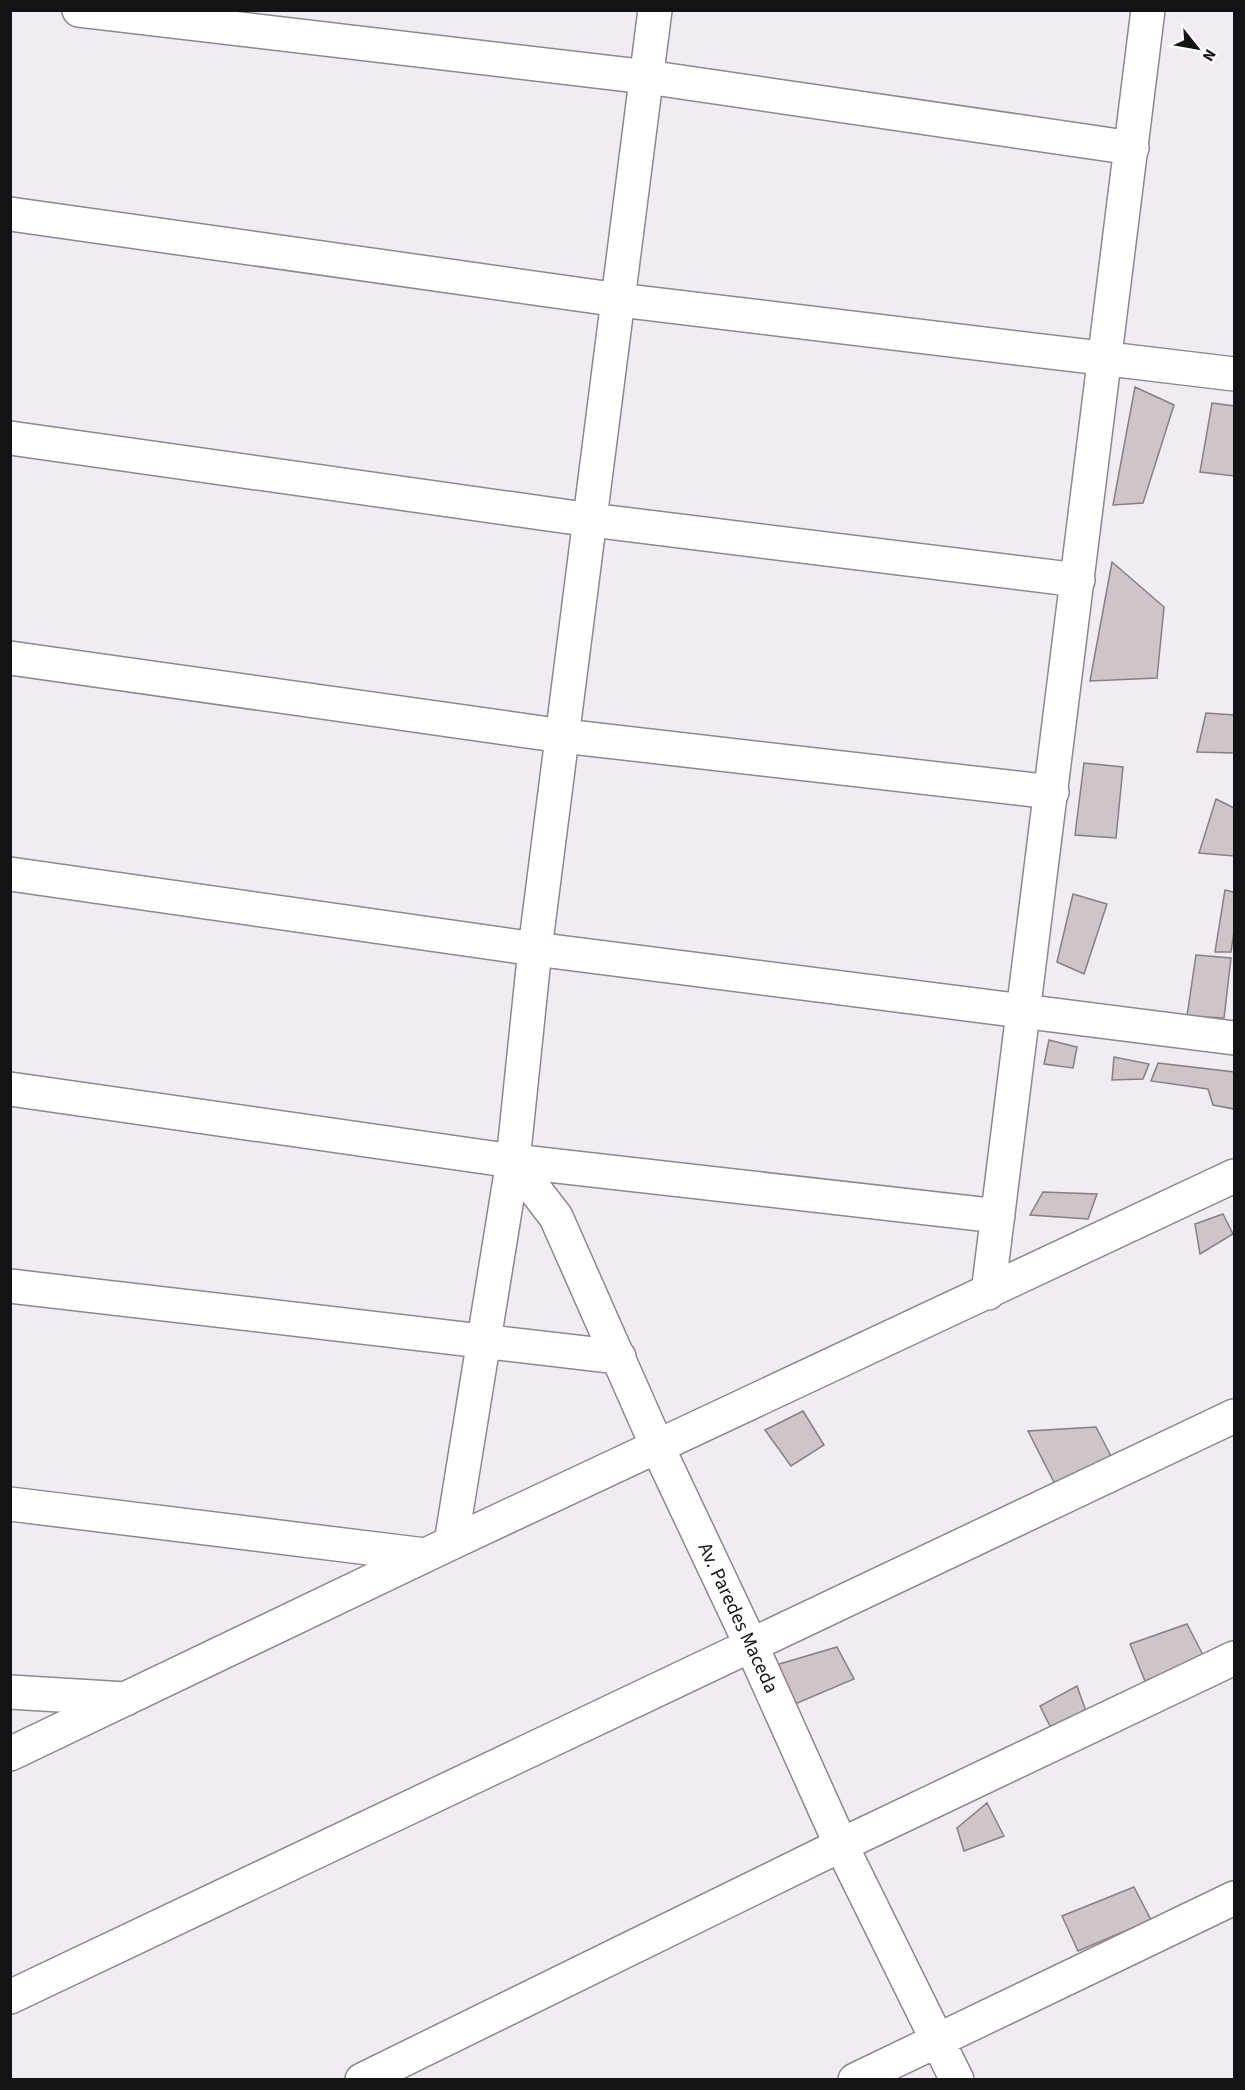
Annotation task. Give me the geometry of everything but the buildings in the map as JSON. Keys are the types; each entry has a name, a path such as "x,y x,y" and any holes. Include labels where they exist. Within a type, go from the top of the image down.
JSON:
{"street":[{"path":"79,10 647,77 1132,148"},
{"path":"438,1549 482,1342 513,1161 535,949 655,10"},
{"path":"988,1293 1149,10"},
{"path":"10,214 619,300 1234,374"},
{"path":"10,438 591,520 1078,580"},
{"path":"10,658 563,735 1052,792"},
{"path":"10,874 535,949 1234,1038"},
{"path":"10,1089 513,1161 998,1216"},
{"name":"Av. Paredes Maceda","path":"513,1161 556,1217 658,1448 752,1647 841,1845 957,2079"},
{"path":"10,1754 129,1699 438,1549 658,1448 1234,1176"},
{"path":"10,1286 619,1357"},
{"path":"10,1997 752,1647 1234,1416"},
{"path":"10,1504 438,1549"},
{"path":"362,2079 841,1845 1234,1658"},
{"path":"10,1692 129,1699"},
{"path":"855,2079 1234,1898"}]}
